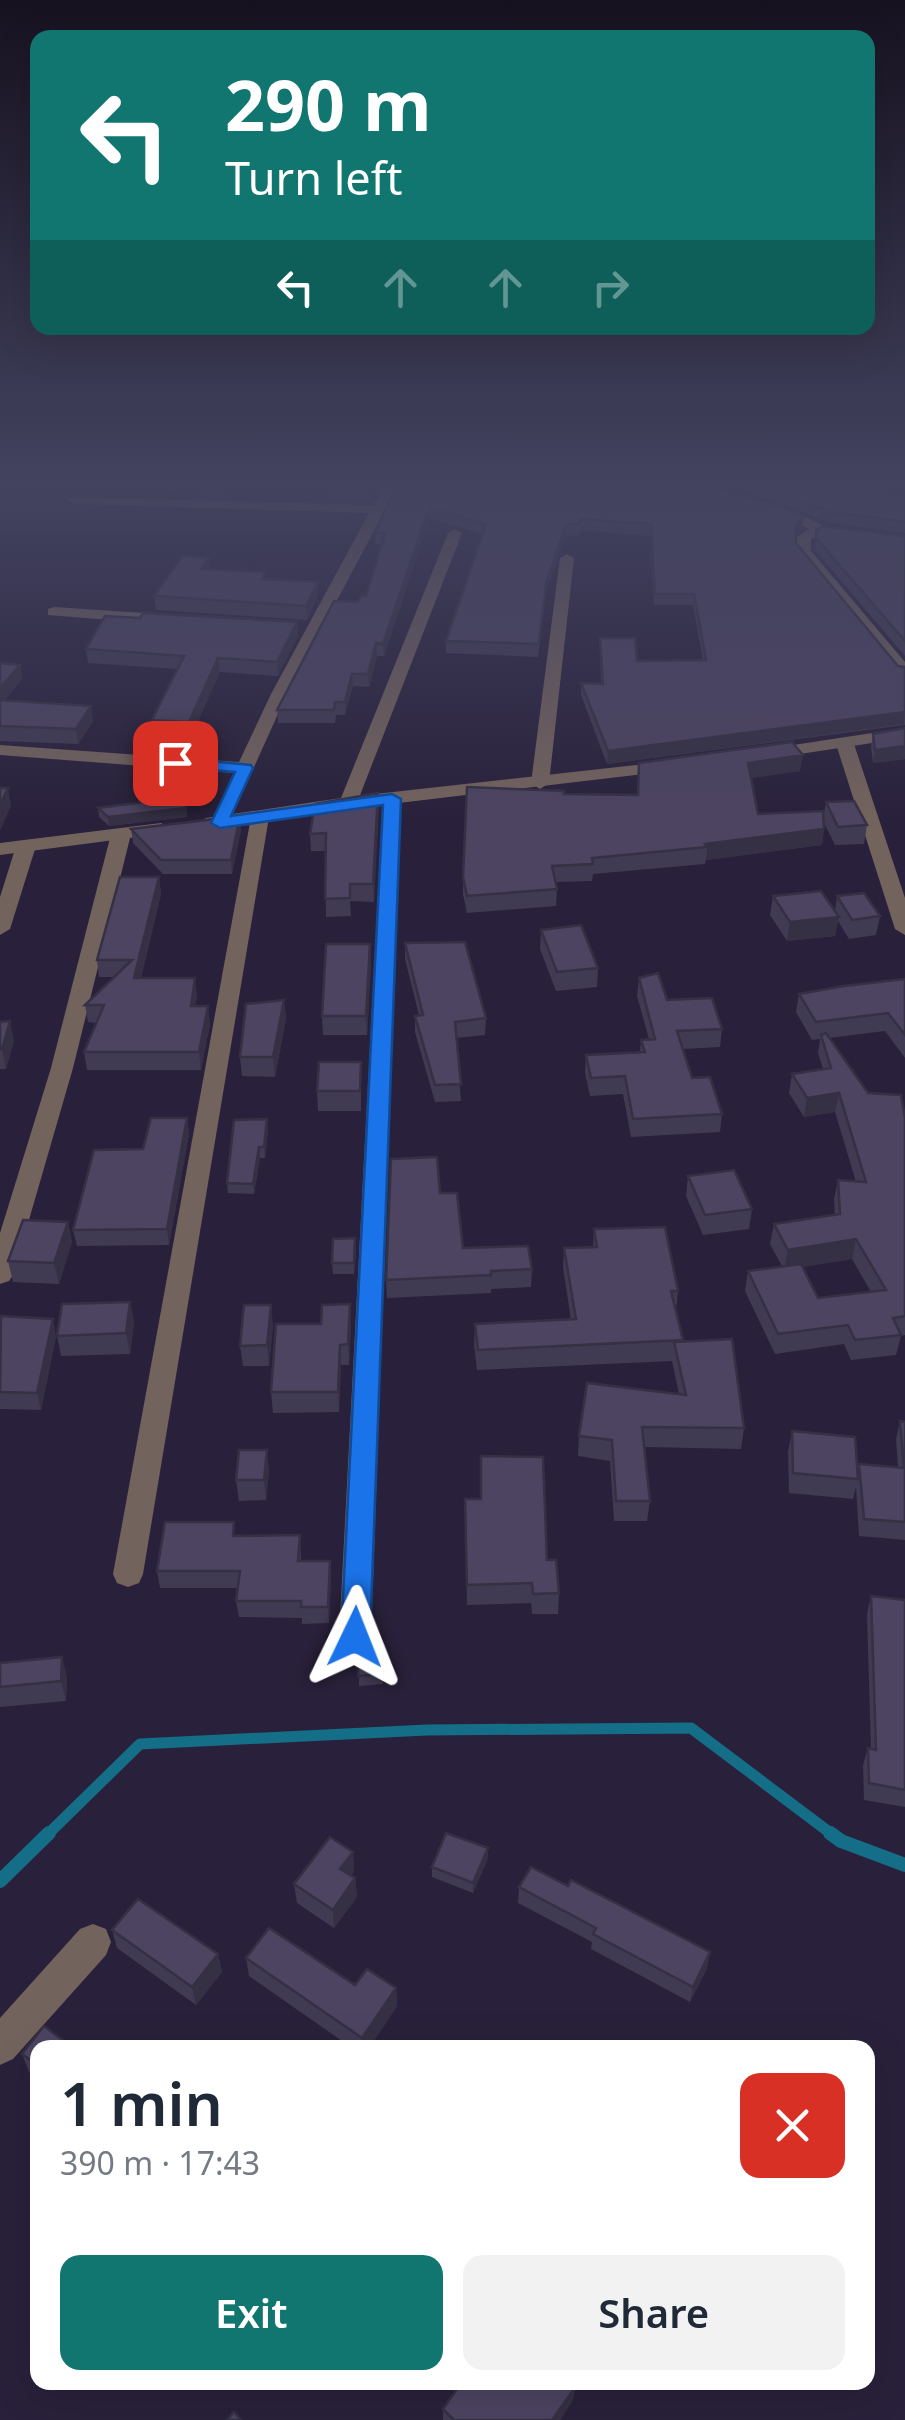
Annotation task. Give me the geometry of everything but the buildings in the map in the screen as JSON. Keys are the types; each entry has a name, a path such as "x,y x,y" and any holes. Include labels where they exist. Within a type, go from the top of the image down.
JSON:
{"street":[{"path":"220,823 333,595"},
{"path":"348,803 431,595"},
{"path":"540,783 563,595"},
{"path":"840,595 905,672"},
{"path":"54,612 194,621"},
{"path":"293,628 313,629"},
{"path":"750,756 905,733"},
{"path":"845,744 905,930"},
{"path":"0,750 245,768"},
{"path":"0,849 220,823 348,803 692,764"},
{"path":"355,1637 392,799"},
{"path":"128,1574 260,817"},
{"path":"0,1275 62,1068 121,834"},
{"path":"0,929 26,846"},
{"path":"0,2046 93,1942"}],"waterway":[{"path":"47,1835 140,1744 427,1730 691,1728 833,1835"},
{"path":"0,1881 49,1833"},
{"path":"830,1833 841,1841 905,1865"}],"route":[{"path":"175,763 245,768 220,823 392,799 355,1637"}]}
